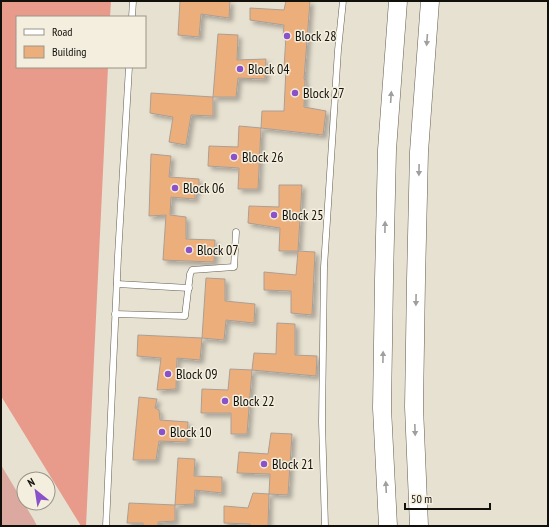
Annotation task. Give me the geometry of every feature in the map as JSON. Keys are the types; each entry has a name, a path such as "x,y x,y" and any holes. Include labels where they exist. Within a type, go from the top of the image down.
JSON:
{"street":[{"path":"388,526 382,408 384,280 387,150 398,1"},
{"path":"419,526 414,407 416,280 420,152 430,1"}],"lane":[{"path":"132,16 133,1"},
{"path":"326,526 322,422 324,267 338,50 343,1"},
{"path":"106,526 115,314 130,68"},
{"path":"115,314 185,316 190,274 192,270 234,267 236,232"},
{"path":"117,284 189,288"}],"shaded area":[{"path":"1,1 111,1 110,16 16,16 16,68 108,68 86,526 81,526 56,485 56,471 47,471 1,396"},
{"path":"1,465 16,490 16,511 29,511 37,526 1,526"}],"building":[{"path":"180,1 230,1 229,18 201,14 199,37 178,35"},
{"path":"286,1 310,1 304,79 304,107 326,111 323,135 261,128 262,111 284,111 286,36 283,36 284,25 250,20 250,8 284,10"},
{"name":"Block 04","path":"218,34 238,35 237,60 266,59 265,79 238,78 236,97 213,97"},
{"path":"151,93 213,97 213,116 191,115 186,145 169,142 173,117 150,113"},
{"name":"Block 26","path":"239,126 261,128 258,189 238,189 239,168 208,166 209,146 238,147"},
{"path":"151,154 171,156 169,177 199,179 199,190 195,190 195,199 171,197 170,215 186,217 186,239 215,240 214,262 163,260 166,215 149,216"},
{"name":"Block 25","path":"279,185 302,185 298,251 279,251 280,228 248,223 249,206 279,207"},
{"path":"298,251 315,252 312,315 291,313 291,291 264,290 264,272 296,275"},
{"path":"206,278 225,279 225,301 255,304 254,323 226,320 224,340 202,338"},
{"path":"277,323 295,324 295,355 317,356 316,376 252,370 254,353 276,354"},
{"name":"Block 09","path":"138,335 202,338 200,360 177,358 176,389 157,390 161,358 137,356"},
{"name":"Block 22","path":"230,369 252,370 247,434 231,434 231,413 201,413 202,389 228,390"},
{"name":"Block 10","path":"139,397 157,399 155,408 159,410 160,420 188,422 187,442 159,441 156,460 133,460"},
{"name":"Block 21","path":"271,433 292,434 288,495 269,494 270,474 237,473 239,452 268,454"},
{"path":"178,458 195,459 194,476 222,477 222,493 195,490 194,504 175,505"},
{"path":"253,493 269,494 268,526 250,526 250,524 224,523 224,506 248,508"},
{"path":"129,503 175,505 175,521 158,522 158,526 143,526 143,523 127,523"}],"place":[{"name":"Block 28","path":"287,36"},
{"name":"Block 04","path":"240,69"},
{"name":"Block 27","path":"295,93"},
{"name":"Block 26","path":"234,157"},
{"name":"Block 06","path":"175,188"},
{"name":"Block 25","path":"274,215"},
{"name":"Block 07","path":"189,250"},
{"name":"Block 09","path":"168,374"},
{"name":"Block 22","path":"225,401"},
{"name":"Block 10","path":"162,432"},
{"name":"Block 21","path":"264,464"}]}
